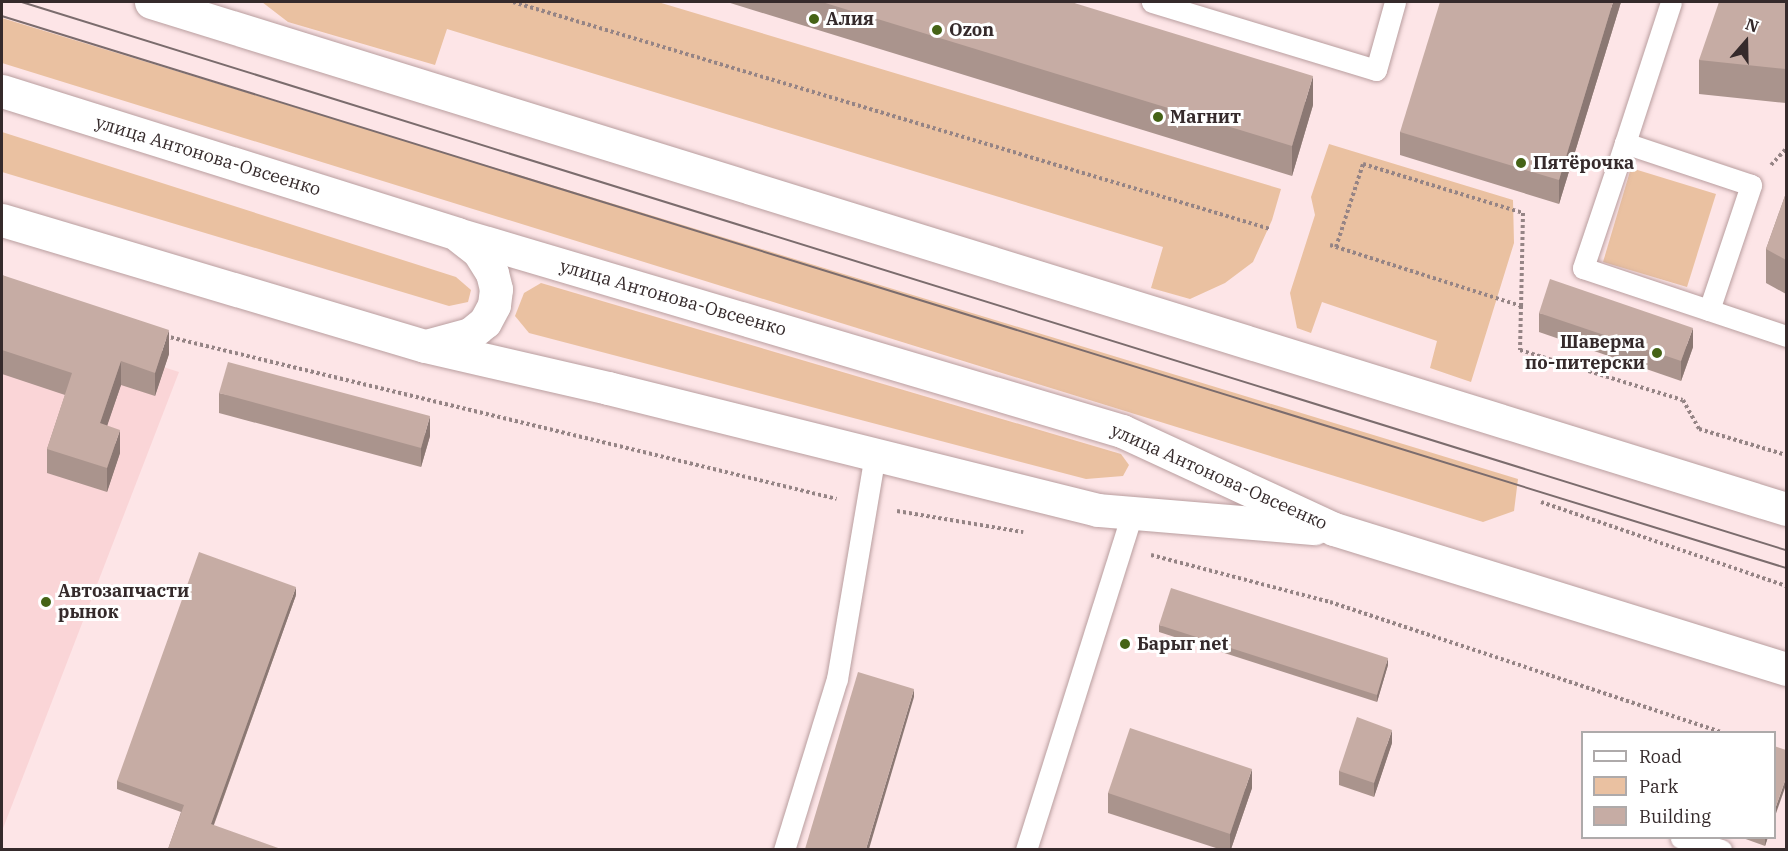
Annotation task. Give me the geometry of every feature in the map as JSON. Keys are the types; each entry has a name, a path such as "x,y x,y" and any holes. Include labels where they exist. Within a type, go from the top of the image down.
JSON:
{"main road":[{"path":"151,2 202,9 1786,509"},
{"name":"улица Антонова-Овсеенко","path":"2,92 457,234 1122,431 1334,529 1786,669"},
{"name":"улица Антонова-Овсеенко","path":"2,220 425,346 1098,510 1334,529"},
{"path":"425,346 449,342 470,334 485,322 494,305 496,289 492,273 478,251 457,234"}],"lane":[{"path":"1152,2 1376,70 1395,2"},
{"path":"1671,2 1583,268 1786,336"},
{"path":"1625,143 1751,185 1709,310"},
{"path":"783,849 837,679 875,455"},
{"path":"1026,849 1132,513"},
{"path":"1688,839 1721,849"}],"path":[{"path":"513,2 1270,229"},
{"path":"1336,247 1363,164 1523,213 1520,350 1683,400 1699,429 1786,455"},
{"path":"1330,245 1521,306"},
{"path":"1541,502 1786,586"}],"shaded area":[{"name":"Автозапчасти рынок","path":"2,316 179,372 2,831"}],"green space":[{"path":"262,2 658,2 1281,189 1272,220 1253,262 1225,283 1190,299 1151,288 1163,247 447,29 435,65 288,22"},
{"path":"2,18 1518,479 1514,511 1483,522 2,63"},
{"path":"2,132 456,277 471,290 468,302 449,306 2,172"},
{"path":"1329,144 1513,200 1514,243 1471,382 1430,368 1437,341 1322,302 1311,333 1297,328 1290,293 1315,215 1311,197"},
{"path":"1631,168 1716,194 1687,287 1603,262"},
{"path":"541,283 1121,454 1129,465 1123,476 1086,479 529,333 515,316 524,293"}],"building":[{"path":"822,2 1071,2 1313,76 1292,146"},
{"path":"1440,2 1613,2 1559,180 1400,132"},
{"path":"1719,2 1786,2 1786,69 1699,60"},
{"path":"1786,193 1786,260 1766,249"},
{"path":"2,275 169,330 155,373 121,361 100,423 120,430 107,468 47,449 72,373 2,350"},
{"path":"1550,279 1693,328 1681,361 1539,313"},
{"path":"228,362 430,416 421,448 219,393"},
{"path":"199,552 296,587 211,824 281,849 168,849 184,805 117,781"},
{"path":"1171,588 1388,658 1377,695 1159,625"},
{"path":"858,672 914,689 866,849 805,849"},
{"path":"1357,717 1392,730 1374,783 1339,771"},
{"path":"1130,728 1252,769 1230,834 1108,793"},
{"path":"1776,747 1786,750 1786,778 1776,806"}],"tram line":[{"path":"22,2 1786,550"},
{"path":"2,16 1786,568"}],"place":[{"name":"Алия","path":"814,19"},
{"name":"Ozon","path":"937,30"},
{"name":"Магнит","path":"1158,117"},
{"name":"Пятёрочка","path":"1521,163"},
{"name":"Шаверма по-питерски","path":"1657,353"},
{"name":"Автозапчасти рынок","path":"46,602"},
{"name":"Барыг net","path":"1125,644"}]}
